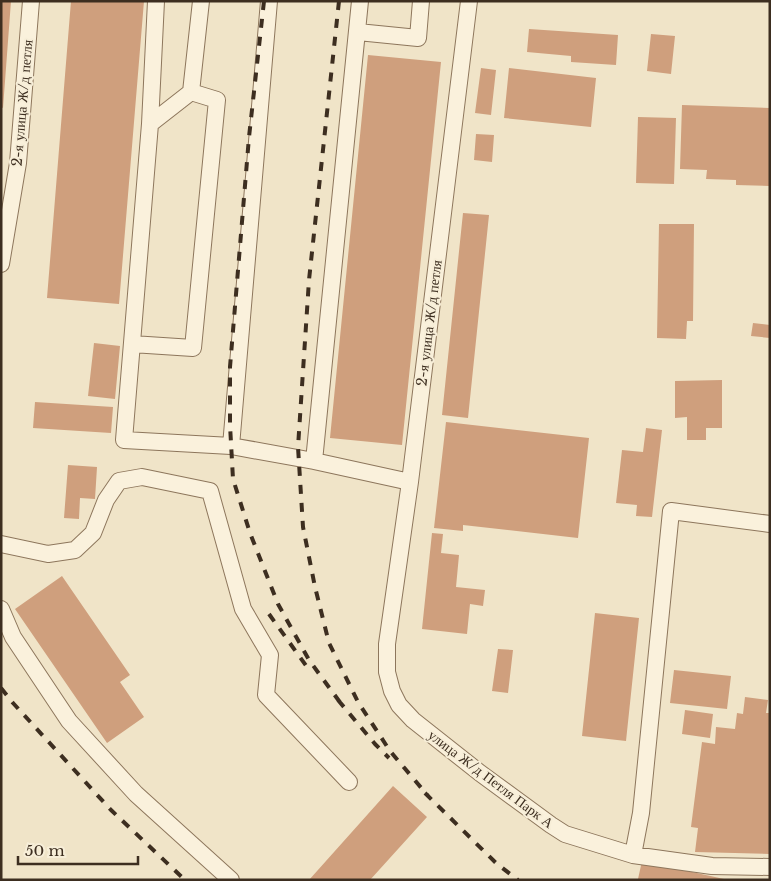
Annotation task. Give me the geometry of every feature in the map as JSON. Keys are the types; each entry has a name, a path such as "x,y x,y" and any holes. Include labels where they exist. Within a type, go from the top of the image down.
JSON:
{"street":[{"name":"2-я улица Ж/д петля","path":"1,264 18,163 31,1"},
{"path":"156,1 150,124 124,440 231,446 314,461 410,482"},
{"path":"150,124 192,92 201,1"},
{"path":"231,446 269,1"},
{"path":"314,461 360,1"},
{"path":"358,32 418,38 421,1"},
{"name":"2-я улица Ж/д петля","path":"387,644 410,482 469,1"},
{"path":"132,344 192,348 217,100 192,92"},
{"path":"1,544 48,554 75,550 94,533 106,500 119,481 142,477 210,490 243,609 270,655 266,695 349,782"},
{"path":"633,855 641,813 671,511 770,524"},
{"path":"1,609 14,637 68,721 136,794 231,880"},
{"name":"улица Ж/д Петля Парк А","path":"387,644 387,672 392,692 399,705 413,720 551,826 565,834 633,855 712,866 770,867"}],"building":[{"path":"1,1 11,1 3,108 1,107"},
{"path":"71,1 144,1 119,304 47,298"},
{"path":"529,29 618,35 616,65 571,62 571,56 527,52"},
{"path":"651,34 675,36 671,74 647,71"},
{"path":"368,55 441,62 402,445 330,438"},
{"path":"481,68 496,70 491,115 475,113"},
{"path":"509,68 596,78 591,127 504,118"},
{"path":"682,105 770,108 770,186 736,185 736,180 706,179 707,170 680,169"},
{"path":"638,117 676,118 674,184 636,183"},
{"path":"476,134 494,135 492,162 474,160"},
{"path":"463,213 489,215 468,418 442,415"},
{"path":"659,224 694,224 693,321 687,321 686,339 657,338"},
{"path":"753,323 770,325 770,338 751,336"},
{"path":"94,343 120,346 115,399 88,396"},
{"path":"722,380 722,428 706,428 706,440 687,440 687,417 675,418 675,381"},
{"path":"35,402 113,407 111,433 33,428"},
{"path":"446,422 589,438 578,538 463,525 463,531 434,528"},
{"path":"646,428 662,430 652,517 636,516 637,505 616,503 622,450 643,452"},
{"path":"68,465 97,467 95,499 80,498 79,519 64,518"},
{"path":"432,533 443,534 441,553 459,555 456,587 485,590 483,606 470,604 467,634 422,629"},
{"path":"62,576 130,675 120,682 144,717 107,743 15,609"},
{"path":"595,613 639,618 626,741 582,736"},
{"path":"498,649 513,650 508,693 492,691"},
{"path":"674,670 731,676 727,709 670,703"},
{"path":"745,697 768,700 766,713 770,713 770,854 695,852 698,828 691,827 702,742 715,744 716,727 735,729 737,713 743,714"},
{"path":"685,710 713,714 710,738 682,734"},
{"path":"393,786 427,817 370,880 309,880"},
{"path":"642,861 724,879 724,880 638,879"}],"railway":[{"path":"264,1 249,137 230,367 230,425 233,479 250,533 278,604 309,660 342,705"},
{"path":"339,1 309,280 298,447 303,527 329,643 358,702 390,751 429,797"},
{"path":"269,614 307,667"},
{"path":"1,688 111,810 185,880"},
{"path":"338,700 389,758"},
{"path":"425,793 496,863 518,880"}]}
